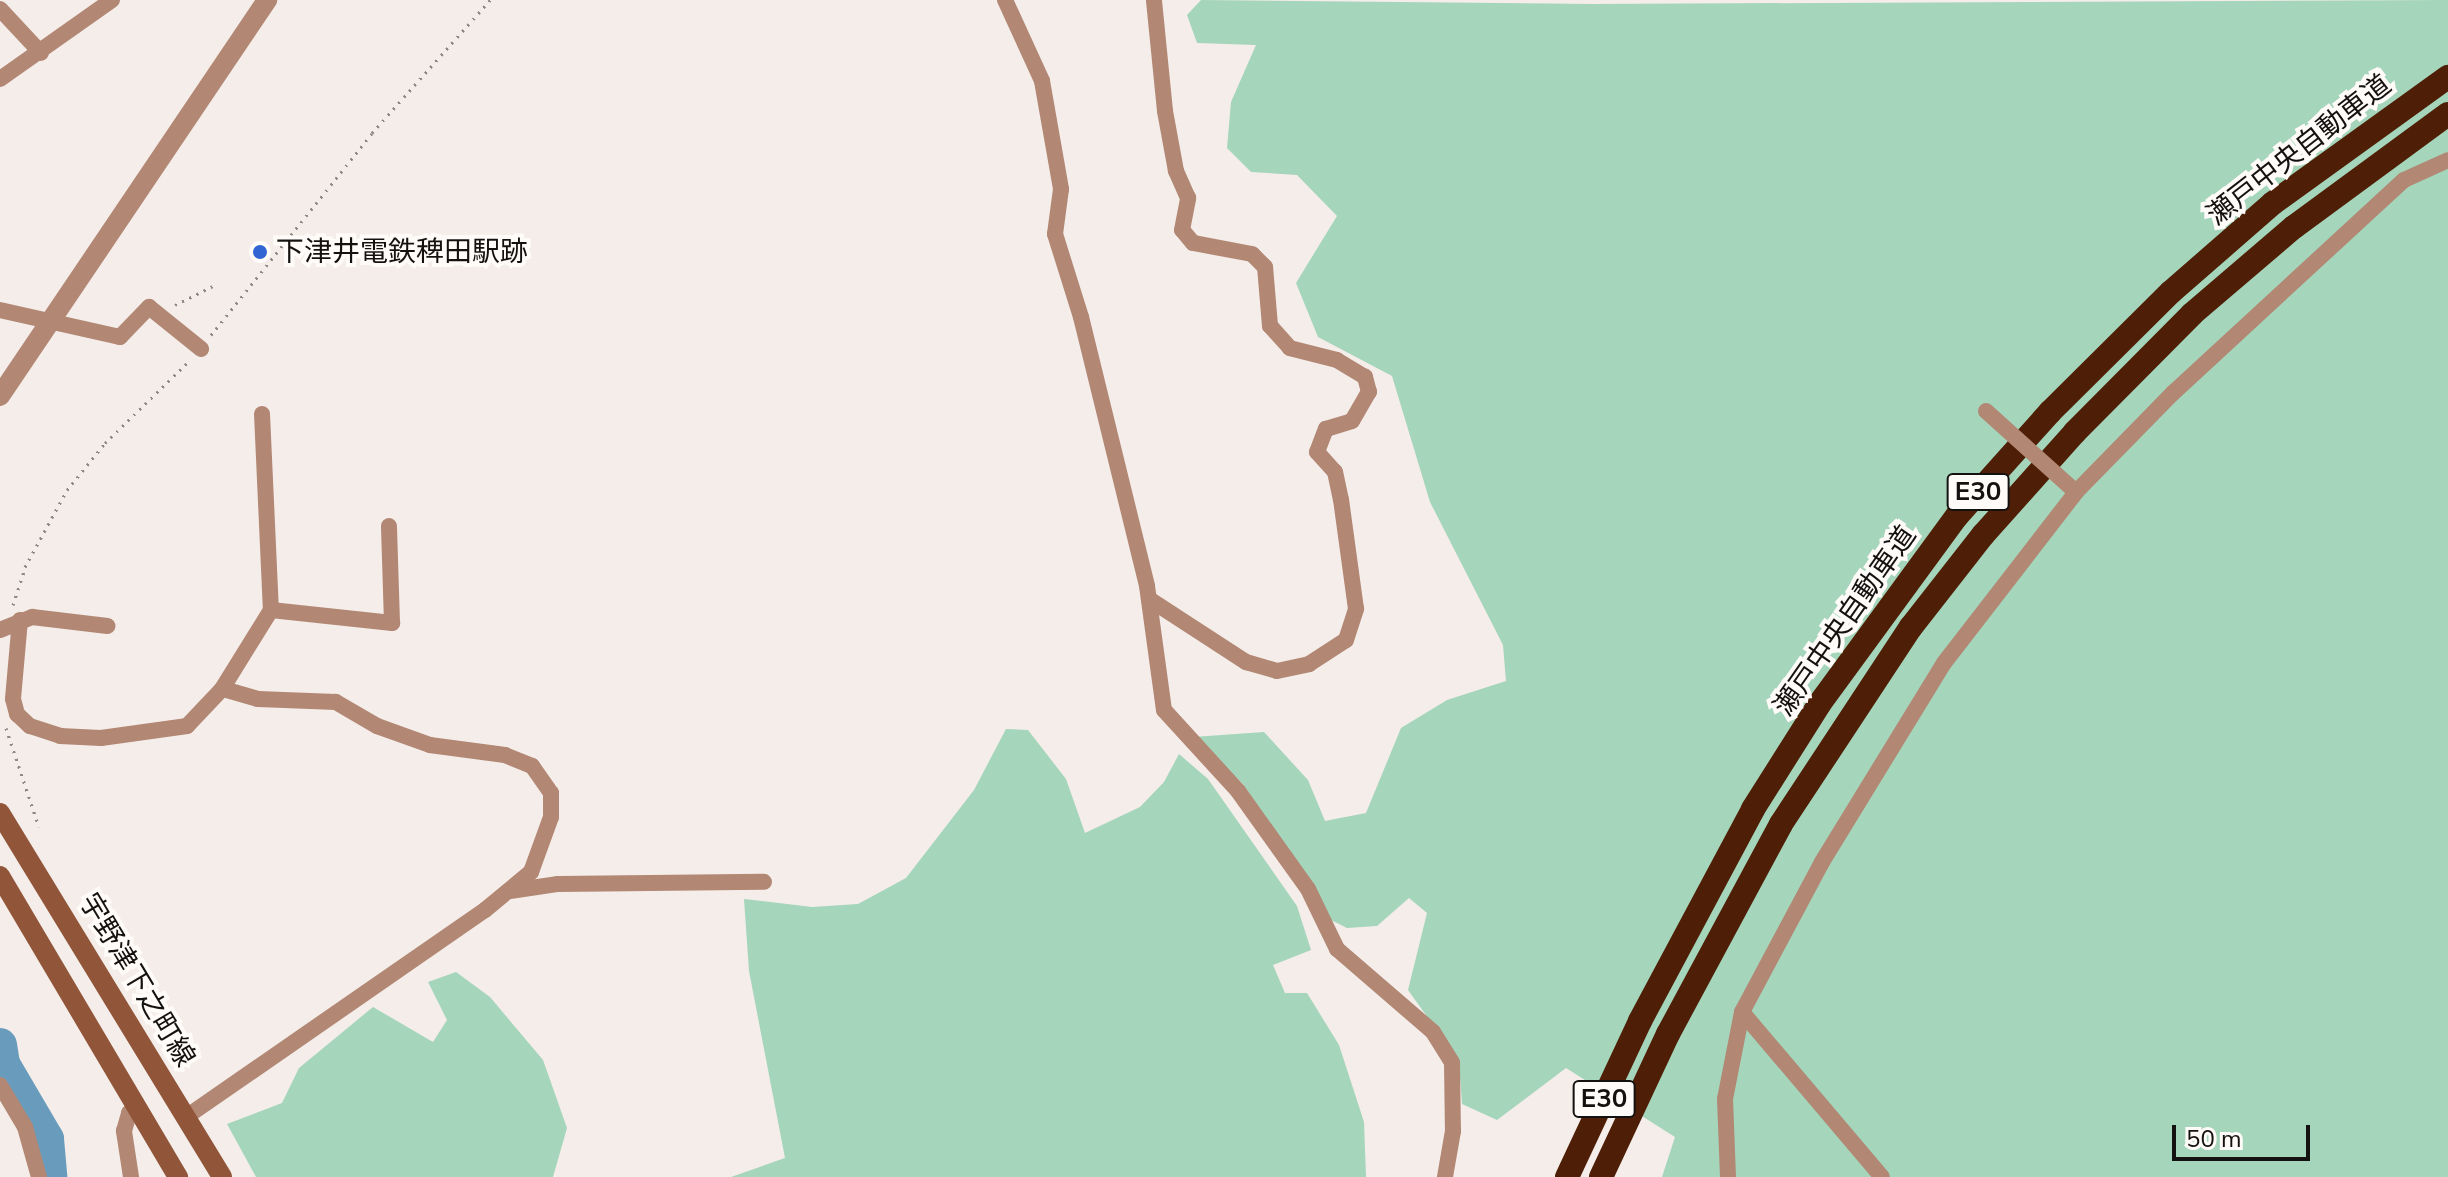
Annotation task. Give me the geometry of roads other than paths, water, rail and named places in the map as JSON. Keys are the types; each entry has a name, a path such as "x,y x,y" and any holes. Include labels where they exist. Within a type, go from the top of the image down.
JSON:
{"highway":[{"name":"瀬戸中央自動車道","path":"1567,1177 1640,1021 1753,809 1820,703 1957,516 2050,412 2171,292 2273,203 2448,77"},
{"name":"瀬戸中央自動車道","path":"1601,1177 1668,1034 1789,811 1911,627 1983,535 2075,432 2192,314 2294,227 2448,114"}],"main road":[{"name":"宇野津下之町線","path":"0,813 222,1177"},
{"path":"0,876 178,1177"}],"street":[{"path":"0,79 112,0"},
{"path":"0,396 267,0"},
{"path":"1005,0 1042,81 1061,189 1055,234 1059,257 1081,317 1149,599 1164,710 1238,791 1308,889 1337,949 1433,1032 1452,1063 1453,1131 1445,1177"},
{"path":"1149,599 1246,662 1277,671 1309,664 1346,640 1356,609 1341,500 1335,472 1317,452 1326,429 1352,421 1369,392 1365,377 1337,360 1290,348 1270,326 1265,267 1252,254 1193,243 1182,230 1188,198 1176,171 1165,111 1154,0"},
{"path":"0,9 41,53"},
{"path":"1728,1177 1725,1099 1742,1012 1822,862 1944,663 2076,492 2173,393 2404,180 2448,160"},
{"path":"0,310 120,337 149,307 201,349"},
{"path":"1986,411 2076,492"},
{"path":"107,626 10,625 13,699 17,714 45,733 101,738 187,726 222,689 271,610 262,414"},
{"path":"271,610 392,623 389,526"},
{"path":"186,1117 507,892 531,872 551,817 551,793 532,766 505,755 430,745 377,726 336,702 258,699 222,689"},
{"path":"507,892 558,884 764,882"},
{"path":"1742,1012 1882,1177"},
{"path":"0,1085 25,1127 39,1177"},
{"path":"131,1177 124,1131 129,1113 138,1108"}],"waterway":[{"path":"0,1045 3,1064 47,1139 50,1177"}],"place":[{"name":"下津井電鉄稗田駅跡","path":"260,252"}]}
